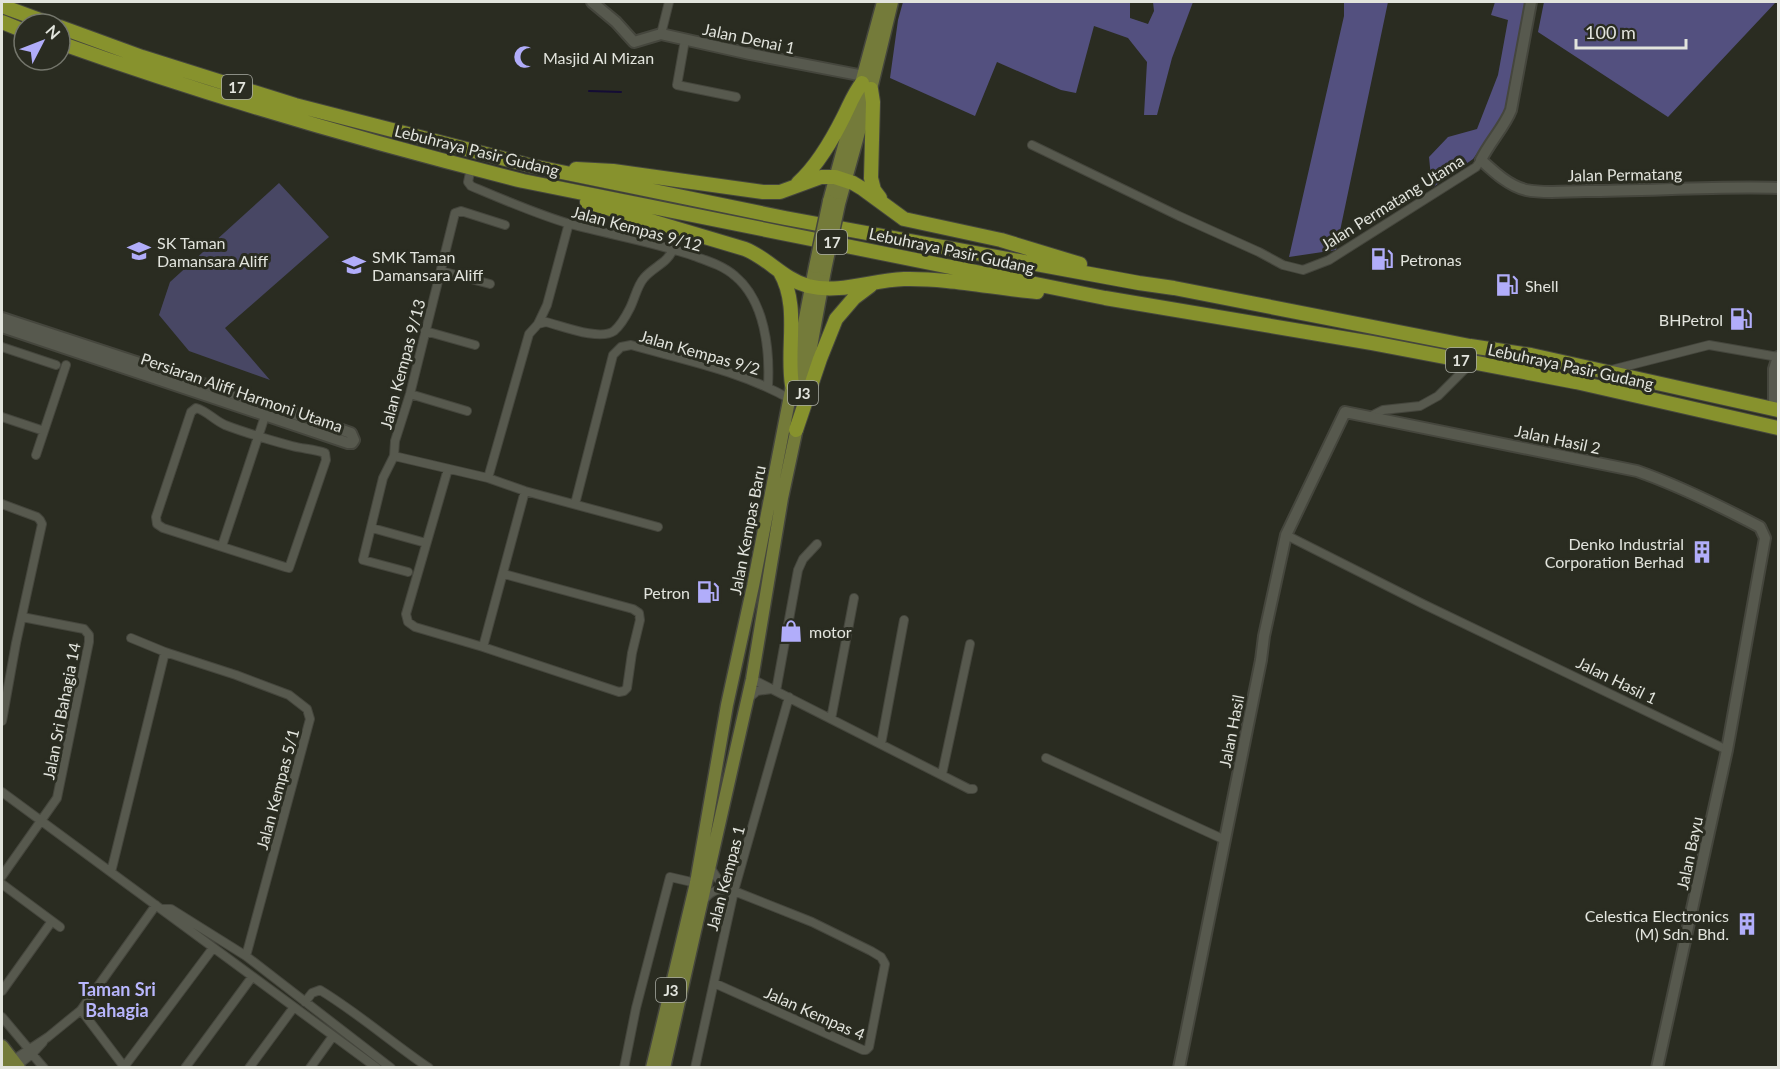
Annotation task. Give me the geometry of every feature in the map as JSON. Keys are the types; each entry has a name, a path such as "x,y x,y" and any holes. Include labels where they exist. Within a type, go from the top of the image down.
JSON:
{"highway":[{"path":"2,6 18,12"},
{"name":"Lebuhraya Pasir Gudang","path":"72,31 142,57 295,105 532,166 797,220 1299,311 1470,346 1531,355 1776,410"},
{"name":"Lebuhraya Pasir Gudang","path":"72,47 206,93 523,181 1105,298 1361,341 1576,382 1779,428"},
{"path":"792,189 807,175 828,147 855,92 866,83 873,102 871,178 874,190 888,208"},
{"path":"532,166 613,171 763,192 792,189 821,177 840,178 876,197 904,219 1001,240 1139,283"},
{"path":"523,181 755,252 792,280 816,287 846,288 905,279 948,281 1105,298"},
{"path":"779,271 786,282 790,303 792,385"},
{"path":"796,430 836,319 854,297 880,281"}],"main road":[{"name":"Jalan Kempas Baru","path":"866,83 883,2"},
{"name":"Jalan Kempas Baru","path":"652,1068 696,883 709,802 792,385 840,178 866,83 892,2"},
{"name":"Jalan Kempas Baru","path":"664,1068 752,679 782,498 796,430 816,287"},
{"path":"721,741 728,725 736,691 744,682 752,679"},
{"path":"2,1046 11,1065"}],"street":[{"path":"592,2 616,22 634,42 661,34 669,2"},
{"name":"Jalan Permatang Utama","path":"1032,145 1283,265 1303,270 1329,260 1375,233 1476,167 1511,110 1531,2"},
{"name":"Jalan Denai 1","path":"661,34 866,83"},
{"path":"685,40 677,85 736,97"},
{"name":"Jalan Permatang","path":"1481,160 1513,185 1528,190 1779,188"},
{"name":"Jalan Kempas 9/12","path":"471,168 468,182 471,186 543,215 673,249 711,262 735,276 758,306 764,325 768,386"},
{"name":"Jalan Kempas 9/13","path":"408,572 363,560 383,478 393,456 395,441 410,394 455,213 458,211 505,225"},
{"path":"488,478 529,334 538,324 548,305 569,223"},
{"path":"538,324 546,322 596,335 613,332 624,319 643,278 670,256 673,249"},
{"path":"441,271 490,284"},
{"name":"Persiaran Aliff Harmoni Utama","path":"2,318 267,411 348,443 354,440 351,433 267,411 2,327"},
{"path":"425,331 475,345"},
{"name":"Jalan Kempas 9/2","path":"575,504 614,355 621,347 631,345 748,379 768,386 790,399"},
{"path":"1607,371 1709,345 1779,357 1774,369 1776,410"},
{"path":"2,347 56,365"},
{"path":"1369,417 1383,410 1420,406 1438,396 1472,362"},
{"path":"36,454 66,365"},
{"path":"410,394 467,411"},
{"path":"196,408 202,410 224,424 258,435 292,446 325,453 326,460 290,567 163,528 157,524 156,517 191,412 196,408"},
{"path":"222,546 267,411"},
{"name":"Jalan Hasil 2","path":"1345,412 1637,471 1680,488 1760,528 1765,538 1727,750"},
{"name":"Jalan Hasil","path":"1179,1068 1286,535 1345,412"},
{"path":"2,417 44,431"},
{"path":"393,456 488,478 525,491 658,527"},
{"path":"448,469 406,614 408,622 415,627 483,647 619,693 627,688 640,620 639,613 633,609 504,574"},
{"path":"483,647 525,491"},
{"path":"2,504 37,517 42,524 2,721"},
{"path":"372,528 426,543"},
{"name":"Jalan Hasil 1","path":"1286,535 1423,604 1727,750"},
{"path":"774,690 798,570 803,559 817,544"},
{"path":"831,719 854,598"},
{"name":"Jalan Sri Bahagia 14","path":"22,617 84,629 89,635 57,798 41,821"},
{"path":"881,744 904,620"},
{"name":"Jalan Kempas 5/1","path":"131,638 289,695 302,704 309,714 310,719 246,956"},
{"path":"942,774 970,644"},
{"path":"111,872 165,652"},
{"path":"752,679 973,789"},
{"path":"747,700 758,691 774,690"},
{"name":"Jalan Kempas 1","path":"695,1068 734,891 789,698"},
{"name":"Jalan Bayu","path":"1657,1068 1727,750"},
{"path":"1046,758 1225,840"},
{"path":"2,792 377,1068"},
{"path":"2,876 41,821"},
{"path":"710,867 717,878 734,891"},
{"path":"624,1068 636,1008 670,877 696,883"},
{"path":"2,884 60,927"},
{"path":"701,904 709,893 715,890 734,891"},
{"name":"Jalan Kempas 4","path":"714,983 862,1050 869,1047 885,964 881,957 812,922 734,891"},
{"path":"159,907 171,909 246,956 391,1068"},
{"path":"11,1065 81,1010 159,907"},
{"path":"2,991 52,921"},
{"path":"81,1010 125,1067 213,948"},
{"path":"185,1068 252,977"},
{"path":"305,1002 312,993 320,990 374,1026 429,1068"},
{"path":"249,1068 294,1007"},
{"path":"2,1017 44,1068"},
{"path":"310,1068 333,1036"}],"shaded area":[{"path":"903,2 1130,2 1130,18 1148,24 1154,11 1153,2 1193,2 1172,58 1157,115 1144,115 1147,62 1128,38 1094,26 1076,93 1061,90 997,62 975,116 890,78 898,20"},
{"path":"1344,2 1388,2 1336,250 1289,257 1344,16"},
{"path":"1495,2 1528,2 1508,104 1500,121 1473,159 1432,188 1429,157 1448,137 1477,129 1498,75 1508,20 1491,15"},
{"path":"1544,2 1776,2 1668,117 1538,32"},
{"path":"279,183 329,237 225,328 270,380 189,351 159,315 170,282"}],"waterway":[{"path":"589,91 621,92"}],"place":[{"name":"Masjid Al Mizan","path":"525,57"},
{"name":"SK Taman Damansara Aliff","path":"139,251"},
{"name":"Petronas","path":"1382,259"},
{"name":"SMK Taman Damansara Aliff","path":"354,265"},
{"name":"Shell","path":"1507,285"},
{"name":"BHPetrol","path":"1741,319"},
{"name":"Denko Industrial Corporation Berhad","path":"1702,552"},
{"name":"Petron","path":"708,592"},
{"name":"motor","path":"791,631"},
{"name":"Celestica Electronics (M) Sdn. Bhd.","path":"1747,924"}],"district":[{"name":"Taman Sri Bahagia","path":"117,999"}]}
